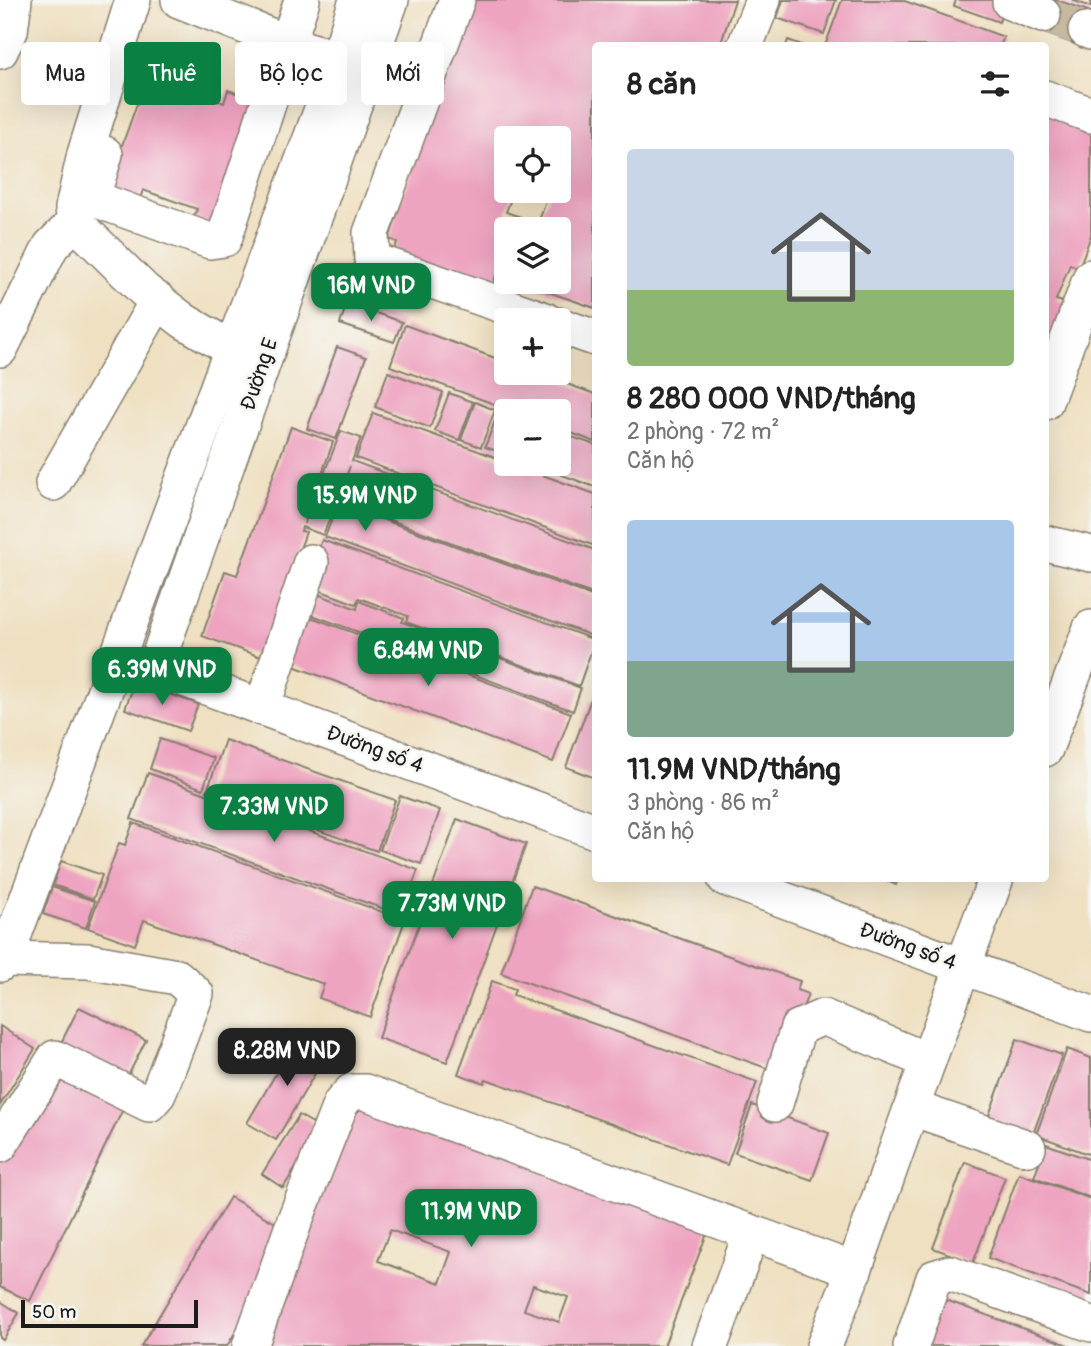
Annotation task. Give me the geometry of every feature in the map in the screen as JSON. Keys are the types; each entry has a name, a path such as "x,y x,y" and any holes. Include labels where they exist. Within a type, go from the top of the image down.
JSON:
{"street":[{"path":"0,5 13,0 10,31 0,51"},
{"path":"132,0 85,154 73,208 75,222 120,268 158,300 184,321 232,349"},
{"path":"151,0 94,191 103,202 210,241 224,239 267,105"},
{"path":"179,0 287,42 302,0"},
{"path":"343,42 357,0"},
{"name":"Đường E","path":"155,668 391,0"},
{"path":"457,0 371,233 372,260 510,308"},
{"path":"747,42 763,0"},
{"path":"1010,2 1043,15"},
{"path":"1049,99 1091,115"},
{"path":"0,1145 55,1058 149,1104 158,1094 196,994 177,977 88,961 2,962 324,105"},
{"path":"0,349 51,246 75,222"},
{"path":"1049,391 1091,276"},
{"path":"52,484 158,300"},
{"path":"571,330 592,337"},
{"path":"1049,544 1091,554"},
{"path":"262,708 311,562"},
{"path":"1049,738 1091,628"},
{"name":"Đường số 4","path":"155,668 592,830"},
{"name":"Đường số 4","path":"736,882 1091,1013"},
{"path":"824,1346 995,882"},
{"path":"775,1104 798,1028 823,1017 928,1061"},
{"path":"250,1346 341,1103 351,1092 365,1093 854,1270"},
{"path":"912,1108 1028,1148"},
{"path":"710,1346 751,1234"},
{"path":"911,1346 934,1278 950,1273 1091,1324"}],"building":[{"path":"470,0 735,0 721,42 592,42 592,307 554,294 571,294 571,217 540,217 546,203 571,203 571,126 494,126 494,203 509,203 506,212 521,217 494,217 494,281 490,293 391,260 397,242 389,239 434,105 444,105 444,77"},
{"path":"783,0 836,0 824,34 777,18"},
{"path":"842,0 902,0 1004,37 1002,42 826,42"},
{"path":"956,0 1007,0 999,22 954,6"},
{"path":"1049,0 1057,0 1091,12 1080,46 1038,31"},
{"path":"1072,0 1091,0 1091,7"},
{"path":"228,90 235,93 235,105 270,105 278,108 233,231 194,217 197,209 143,190 140,199 107,187 137,105 221,105"},
{"path":"1049,106 1091,122 1091,235 1079,268 1070,264 1056,300 1066,303 1049,349"},
{"path":"347,303 402,322 394,342 340,324"},
{"path":"405,325 494,358 494,385 570,385 592,393 592,441 571,433 571,399 494,399 494,404 390,366"},
{"path":"337,347 366,357 336,439 307,429"},
{"path":"388,372 443,392 430,428 375,407"},
{"path":"449,393 473,402 459,440 435,431"},
{"path":"475,402 494,410 481,447 461,440"},
{"path":"373,413 494,457 494,476 545,476 592,493 592,545 356,458"},
{"path":"494,423 494,450 485,447"},
{"path":"291,427 333,442 304,524 341,431 361,438 352,461 592,549 592,594 338,501 350,466 323,535 302,527 301,531 306,532 261,657 202,636 225,571 237,575"},
{"path":"571,437 592,444 592,486 565,476 571,476"},
{"path":"338,503 592,596 592,636 325,537"},
{"path":"322,540 592,639 592,649 579,686 406,622 408,616 359,598 356,604 305,585"},
{"path":"304,589 357,609 359,601 404,618 402,622 581,688 573,711 296,609"},
{"path":"300,613 571,713 553,762 288,664"},
{"path":"135,682 198,704 188,731 125,709"},
{"path":"591,699 592,777 566,767"},
{"path":"160,739 214,758 203,789 150,769"},
{"path":"225,740 395,800 377,851 207,791"},
{"path":"148,773 418,870 401,915 131,819"},
{"path":"400,796 440,810 421,864 380,850"},
{"path":"457,819 526,844 447,1062 378,1038"},
{"path":"133,823 405,920 370,1017 319,998 324,984 144,920 135,945 88,928 119,843 125,845"},
{"path":"61,861 102,875 93,899 53,885"},
{"path":"532,886 800,981 797,990 808,994 782,1065 769,1069 501,973"},
{"path":"52,887 95,901 86,928 43,914"},
{"path":"492,981 515,989 513,995 757,1082 727,1165 486,1079 484,1083 458,1074"},
{"path":"79,1007 146,1040 122,1088 55,1055"},
{"path":"0,1026 35,1049 0,1105"},
{"path":"298,1036 327,1053 276,1140 247,1123"},
{"path":"1017,1039 1062,1055 1033,1134 988,1118"},
{"path":"1067,1049 1091,1058 1091,1155 1036,1135"},
{"path":"49,1060 128,1099 30,1301 0,1287 0,1139"},
{"path":"351,1094 709,1228 664,1346 253,1346","holes":["390,1230 451,1252 440,1283 378,1261","533,1285 568,1297 559,1322 524,1310"]},
{"path":"752,1105 829,1133 812,1180 735,1153"},
{"path":"299,1115 321,1128 283,1188 262,1174"},
{"path":"1046,1144 1091,1160 1091,1198 1034,1177"},
{"path":"965,1162 1005,1177 973,1263 933,1248"},
{"path":"1019,1173 1091,1199 1091,1295 988,1258"},
{"path":"230,1197 289,1231 284,1252 227,1346 141,1346"},
{"path":"940,1298 1071,1346 922,1346"},
{"path":"0,1301 19,1313 3,1340 0,1338"}],"tunnel":[{"path":"1043,15 1086,30"}]}
